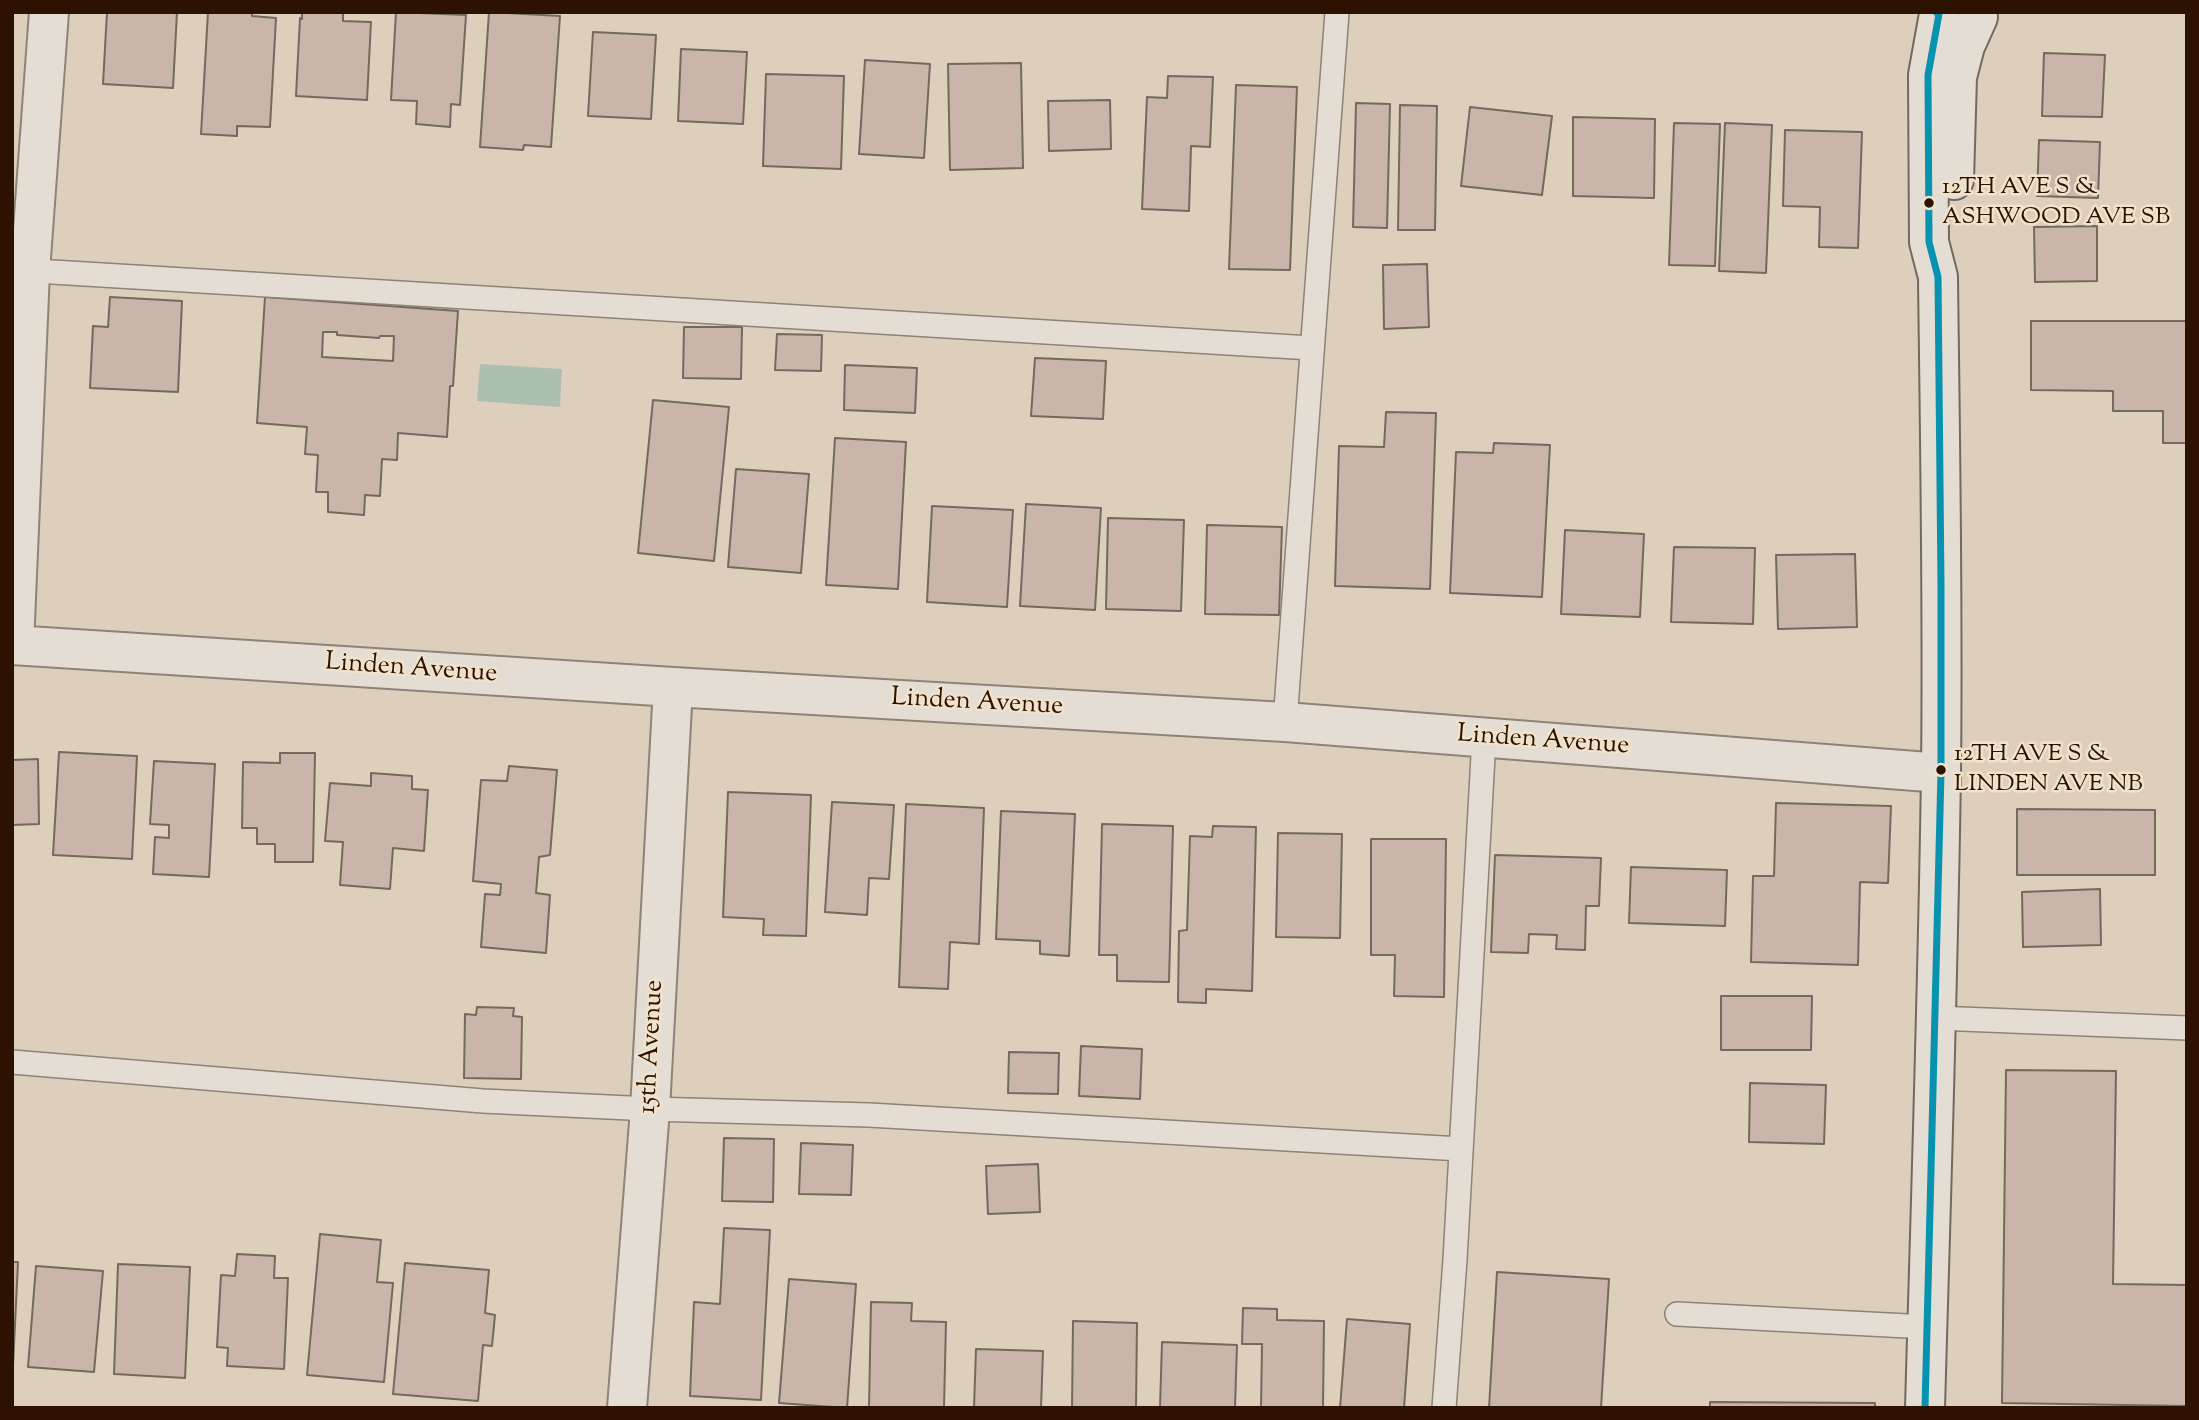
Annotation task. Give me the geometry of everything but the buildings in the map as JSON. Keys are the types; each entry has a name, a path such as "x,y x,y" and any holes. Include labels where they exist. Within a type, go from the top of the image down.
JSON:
{"street":[{"path":"13,645 21,270 49,12"},
{"path":"1925,1408 1941,772 1938,277 1929,242 1928,75 1937,13 1951,20 1965,21 1981,15"},
{"path":"1938,277 1951,243 1959,69 1965,46 1981,15"},
{"name":"Linden Avenue","path":"13,645 1285,722 1941,772"},
{"name":"15th Avenue","path":"627,1408 650,1110 673,687"}],"lane":[{"path":"1285,722 1337,12"},
{"path":"21,270 1311,348"},
{"path":"1444,1408 1484,738"},
{"path":"1936,1018 2187,1028"},
{"path":"12,1062 483,1101 650,1110 869,1115 1461,1149"},
{"path":"1677,1314 1927,1327"}],"shaded area":[{"path":"480,364 562,369 560,407 477,401"}],"transit line":[{"path":"1925,1408 1941,772 1938,277 1929,242 1928,75 1939,14 1936,12"}],"place":[{"name":"12TH AVE S & ASHWOOD AVE SB","path":"1929,203"},
{"name":"12TH AVE S & LINDEN AVE NB","path":"1941,770"}]}
